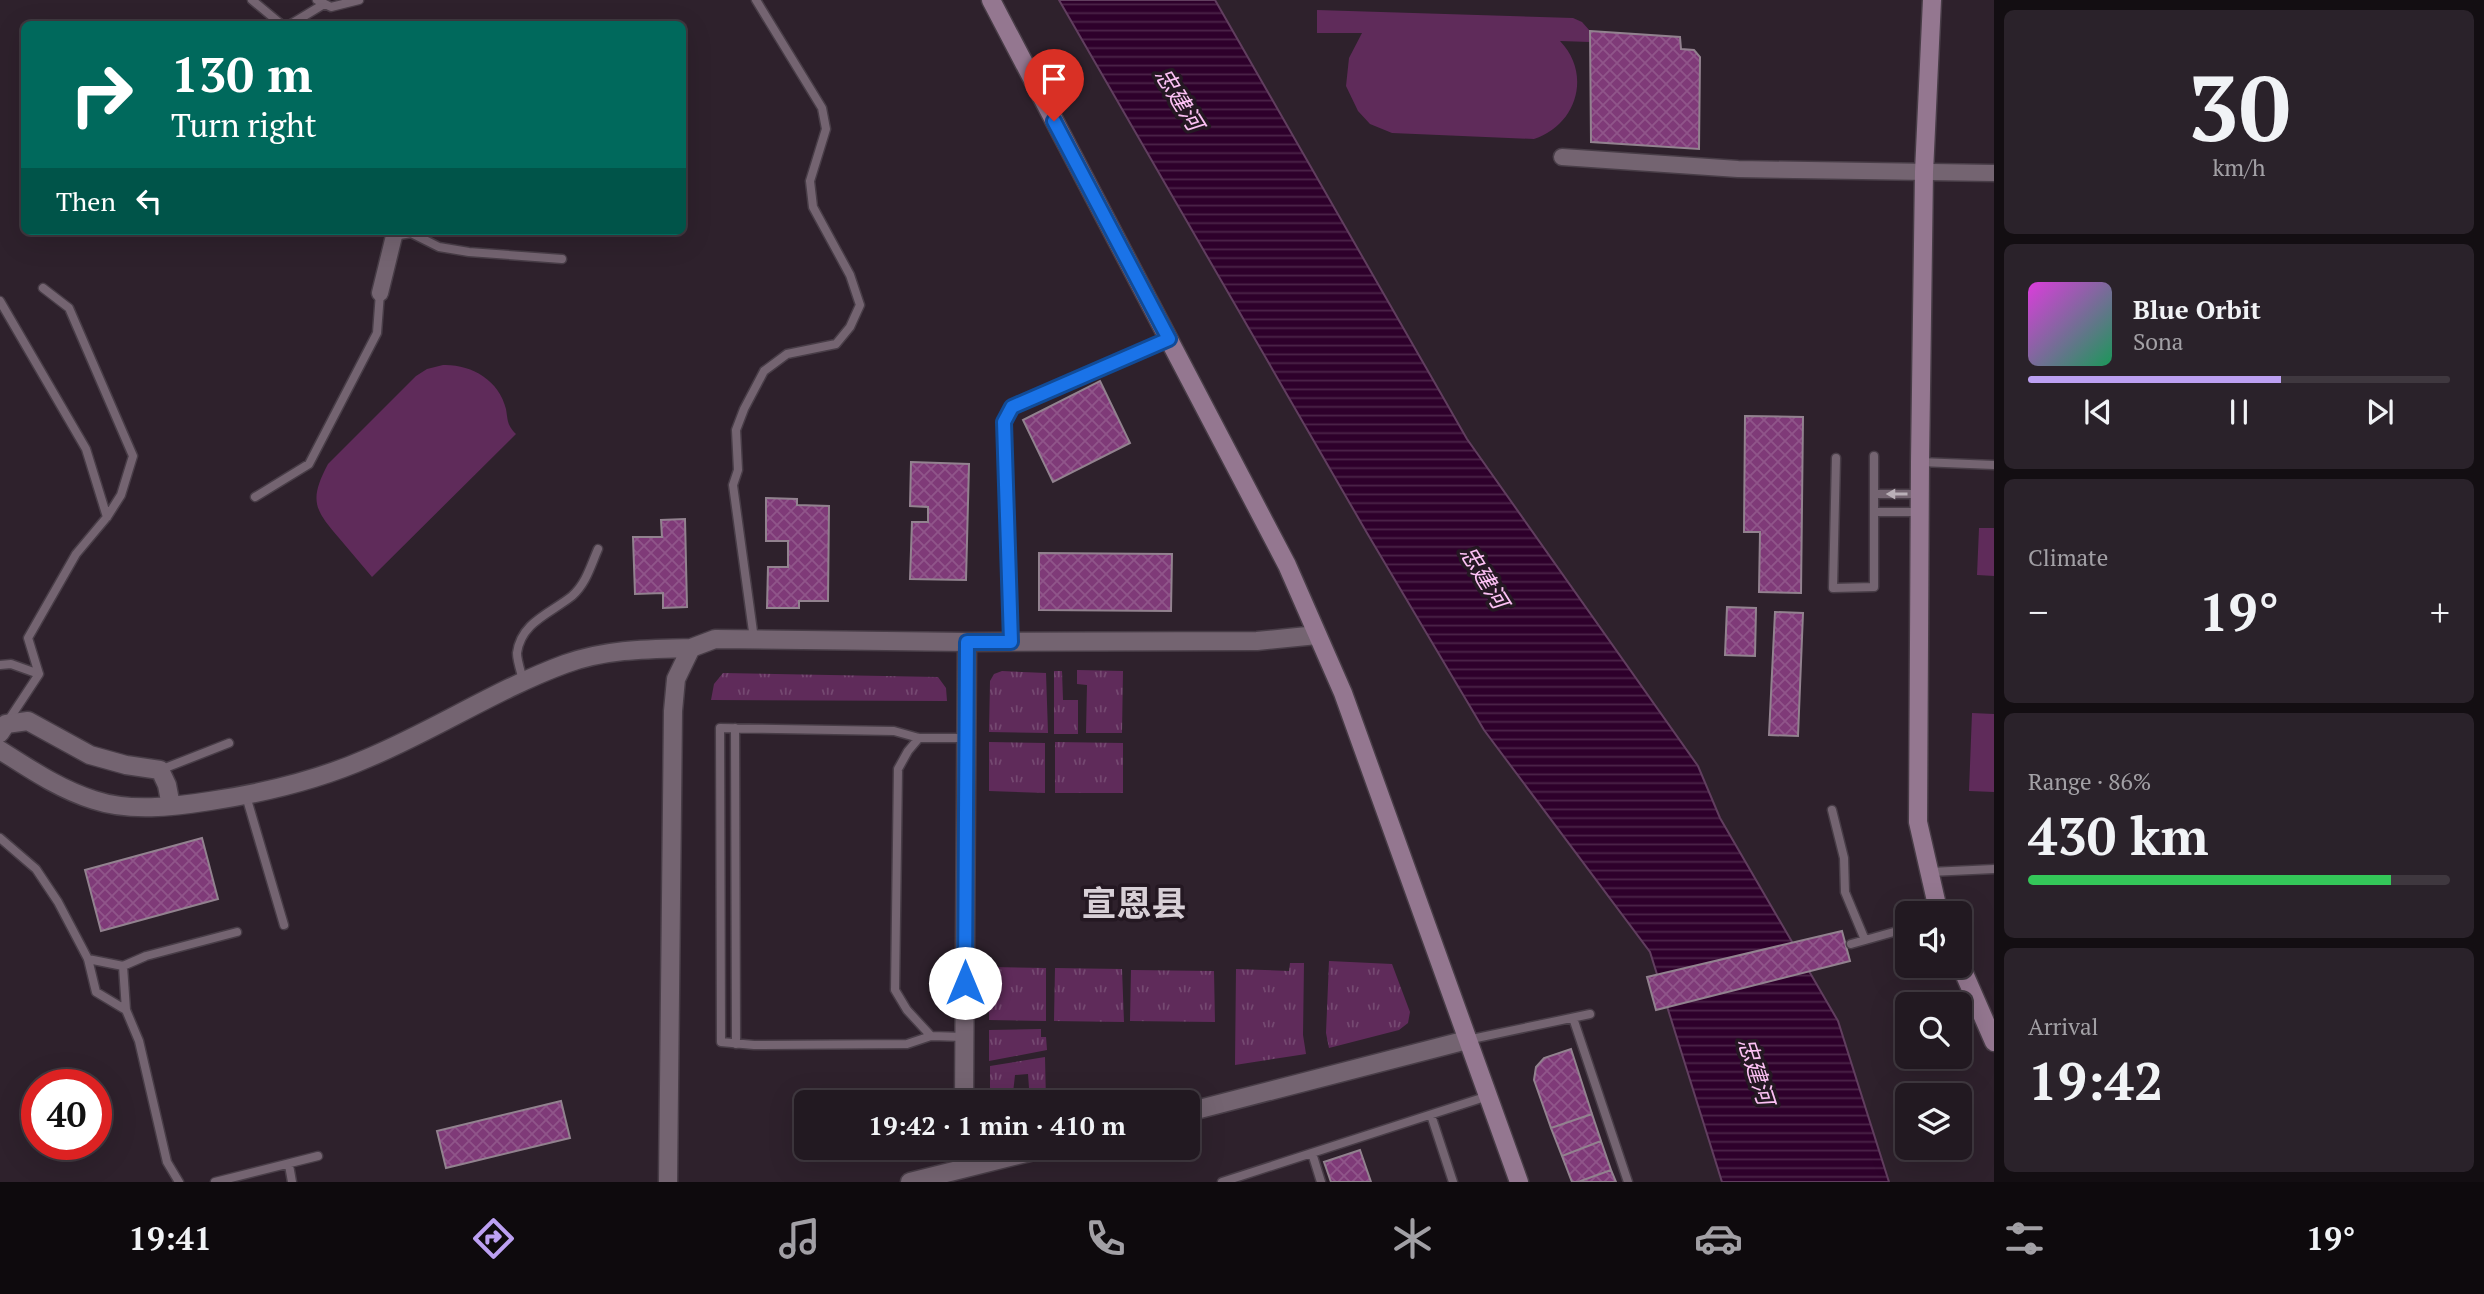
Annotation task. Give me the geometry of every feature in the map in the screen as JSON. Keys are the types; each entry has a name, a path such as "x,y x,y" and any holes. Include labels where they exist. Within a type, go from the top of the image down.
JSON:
{"main road":[{"path":"991,0 1287,565 1343,693 1519,1182"},
{"path":"1932,0 1924,172 1918,822 1936,901"},
{"path":"1966,978 1994,1042"}],"street":[{"path":"1562,157 1738,169 1994,173"},
{"path":"380,293 393,235"},
{"path":"0,750 60,787 96,801 137,807 162,807 246,796 314,779 368,758 566,664 619,650 691,648 715,639 1011,642 1257,640 1317,635"},
{"path":"964,1090 967,642"},
{"path":"668,1182 673,711 676,679 691,648"},
{"path":"3,728 28,721 90,755 160,771 167,785 162,807"},
{"path":"1200,1109 1467,1040"},
{"path":"968,1160 968,1167"},
{"path":"909,1182 997,1160"}],"lane":[{"path":"251,0 277,21"},
{"path":"295,21 320,2 331,7 359,0"},
{"path":"754,639 733,485 738,470 736,430 744,408 764,371 787,354 836,344 860,306 850,275 813,207 810,181 826,129 822,108 756,0"},
{"path":"415,235 439,247 469,252 562,259"},
{"path":"39,674 28,638 76,554 107,517 121,495 133,456 69,308 43,288"},
{"path":"255,497 309,464 377,333 380,293"},
{"path":"0,301 3,312 86,449 107,517"},
{"path":"1011,642 1004,422 1012,407 1169,339"},
{"path":"1836,458 1833,588 1874,587 1874,456"},
{"path":"1920,462 1994,465"},
{"path":"1874,494 1920,503"},
{"path":"1874,512 1920,503"},
{"path":"524,683 517,654 524,634 538,618 573,595 586,579 598,548"},
{"path":"0,665 11,664 39,674"},
{"path":"3,728 39,674"},
{"path":"964,1037 931,1036 907,1044 754,1045 721,1042 720,728 894,731 919,738 966,738"},
{"path":"735,728 737,1044"},
{"path":"919,738 898,769 895,990 907,1010 931,1036"},
{"path":"160,771 229,743"},
{"path":"246,796 284,925"},
{"path":"1832,810 1844,858 1845,892 1865,940"},
{"path":"0,838 36,869 58,902 88,959 96,992 125,1010"},
{"path":"1930,872 1994,869"},
{"path":"88,959 123,966 146,956 237,932"},
{"path":"1851,944 1895,932"},
{"path":"123,966 125,1010 139,1041 167,1162 179,1182"},
{"path":"1467,1040 1590,1014"},
{"path":"1573,1018 1628,1182"},
{"path":"1222,1182 1488,1096"},
{"path":"1431,1115 1454,1182"},
{"path":"1311,1153 1321,1182"},
{"path":"215,1182 318,1156"},
{"path":"289,1165 292,1182"}],"green space":[{"path":"1317,10 1573,18 1582,22 1590,31 1590,42 1560,41 1570,54 1575,68 1575,97 1570,111 1561,122 1534,139 1392,133 1370,124 1358,111 1346,86 1349,58 1362,33 1317,33"},
{"path":"443,365 464,367 490,382 502,399 508,423 516,434 372,577 324,519 317,504 318,487 328,464 416,376 427,369"},
{"path":"1979,528 1994,528 1994,576 1977,575"},
{"path":"1077,670 1123,671 1122,733 1086,733 1087,685 1077,684"},
{"path":"1002,671 1046,673 1048,733 989,732 990,681 994,674"},
{"path":"1054,671 1062,671 1063,700 1078,700 1078,734 1054,734"},
{"path":"723,673 938,677 946,688 947,701 711,700 714,684"},
{"path":"1972,713 1994,714 1994,792 1969,791"},
{"path":"989,742 1045,743 1045,793 989,791"},
{"path":"1055,742 1123,743 1123,793 1055,793"},
{"path":"1329,961 1392,964 1410,1012 1408,1023 1399,1030 1329,1048 1326,1033"},
{"path":"1290,963 1304,963 1303,1035 1306,1054 1235,1065 1236,969 1289,971"},
{"path":"989,967 1046,968 1046,1021 989,1020"},
{"path":"1055,968 1122,969 1124,1022 1054,1021"},
{"path":"1131,970 1214,971 1215,1022 1130,1021"},
{"path":"1041,1029 1041,1037 1046,1037 1047,1050 989,1061 989,1030"},
{"path":"1045,1057 1046,1090 1029,1090 1028,1074 1015,1075 1013,1090 990,1090 990,1066"}],"water":[{"name":"忠建河","path":"1059,0 1215,0 1467,439 1698,766 1720,818 1838,1021 1889,1182 1722,1182 1650,952 1484,730"}],"building":[{"path":"1590,31 1680,37 1681,49 1694,50 1700,57 1699,149 1591,142"},
{"path":"1100,381 1130,443 1053,482 1023,420"},
{"path":"1745,416 1803,417 1801,593 1759,592 1760,532 1744,532"},
{"path":"911,462 969,464 966,580 910,579 912,522 928,522 928,507 910,506"},
{"path":"766,498 797,499 797,505 829,506 828,601 799,601 799,608 767,608 768,567 788,567 788,541 766,541"},
{"path":"685,519 687,607 663,608 663,593 635,594 633,537 662,537 661,520"},
{"path":"1039,553 1172,554 1171,611 1039,610"},
{"path":"1727,607 1756,608 1755,656 1725,655"},
{"path":"1775,612 1803,613 1798,736 1769,735"},
{"path":"202,838 218,899 101,931 85,870"},
{"path":"1842,931 1850,961 1656,1010 1647,977"},
{"path":"1571,1049 1592,1114 1551,1128 1534,1080 1536,1067 1544,1058"},
{"path":"561,1101 570,1138 446,1168 437,1131"},
{"path":"1592,1114 1601,1141 1562,1156 1551,1128"},
{"path":"1601,1141 1611,1170 1572,1182 1562,1156"},
{"path":"1360,1150 1371,1182 1331,1182 1324,1162"},
{"path":"1611,1170 1616,1182 1578,1182"}],"district":[{"name":"宣恩县","path":"1134,904"}],"route":[{"path":"965,983 967,642 1011,642 1004,422 1012,407 1169,339 1054,121"}]}
